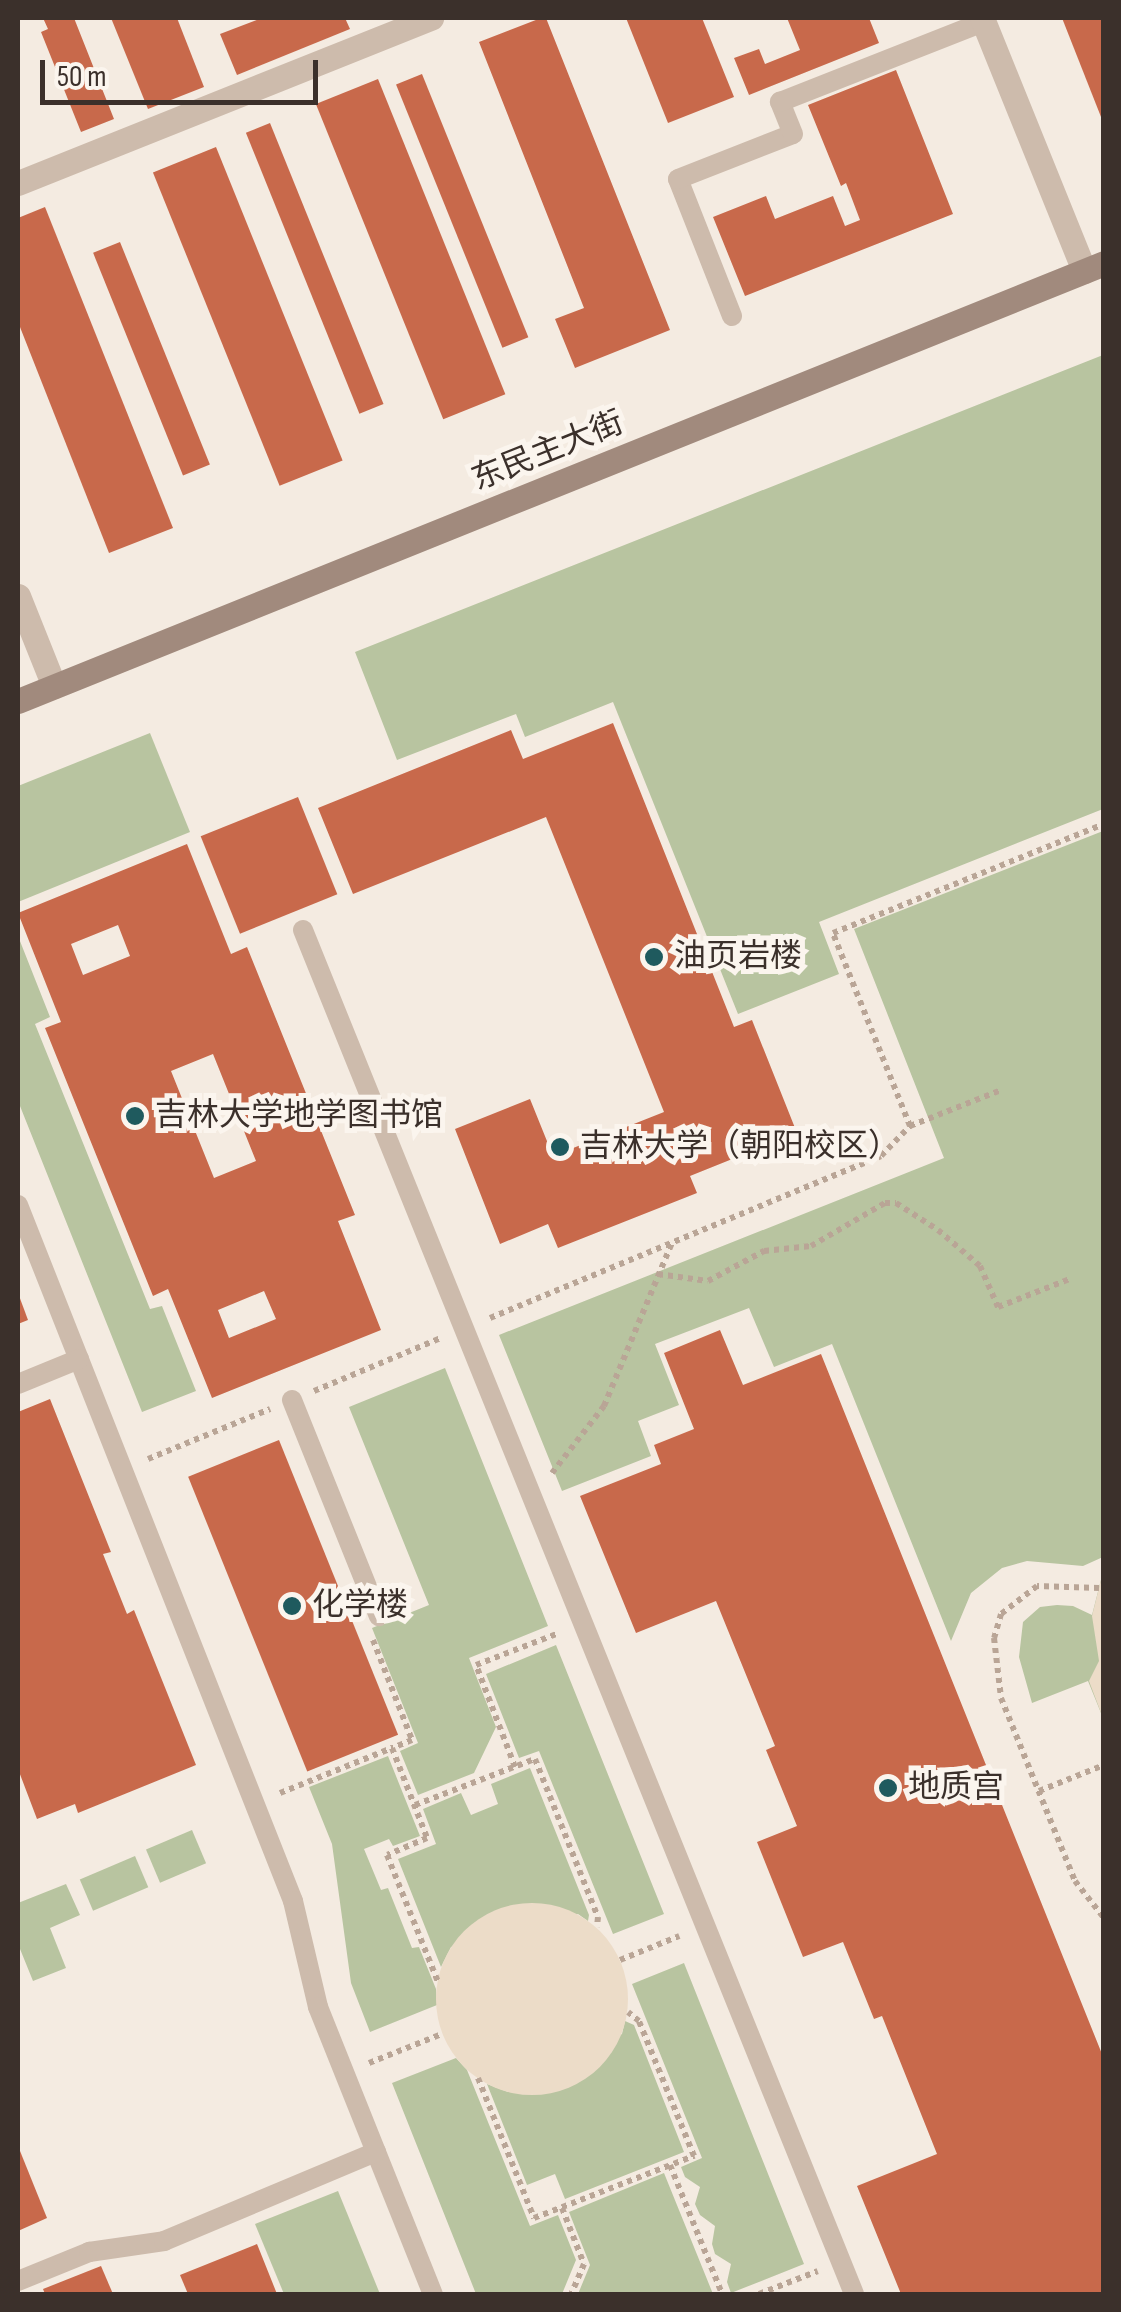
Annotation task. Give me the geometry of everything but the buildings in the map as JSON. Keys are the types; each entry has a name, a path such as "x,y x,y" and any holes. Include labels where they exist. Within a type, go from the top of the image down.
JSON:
{"main road":[{"name":"东民主大街","path":"18,700 1094,267"}],"street":[{"path":"18,183 431,18"},
{"path":"982,20 1094,267"},
{"path":"18,596 54,686"}],"lane":[{"path":"732,316 678,179 793,134 780,102 982,20"},
{"path":"303,930 854,2294"},
{"path":"18,1205 293,1901 318,2007 433,2294"},
{"path":"18,1384 79,1359"},
{"path":"292,1400 379,1616"},
{"path":"18,2281 89,2252 164,2241 376,2152"}],"path":[{"path":"910,1126 833,933 1104,824"},
{"path":"124,1470 880,1156 910,1126 999,1092"},
{"path":"658,1274 708,1281 764,1251 811,1246 885,1203 896,1202 938,1230 980,1266 998,1307 1072,1278"},
{"path":"531,1497 579,1444 604,1406 672,1243"},
{"path":"1100,1588 1037,1586 1001,1614 994,1638 1002,1698 1076,1881 1104,1918"},
{"path":"255,1802 412,1740 366,1622 379,1616"},
{"path":"515,1767 476,1665 582,1624"},
{"path":"392,1748 427,1838 387,1855 438,1982"},
{"path":"414,1805 535,1760 598,1918 596,1927"},
{"path":"1039,1791 1104,1765"},
{"path":"620,1960 705,1926"},
{"path":"478,2078 534,2218 694,2156 639,2020 628,2012"},
{"path":"343,2072 442,2034"},
{"path":"670,2165 722,2294"},
{"path":"562,2208 584,2264 571,2294"},
{"path":"759,2294 840,2262"}],"green space":[{"path":"1103,355 1103,809 819,922 839,974 738,1014 613,702 525,737 516,714 397,760 355,652"},
{"path":"150,733 190,832 18,902 18,786"},
{"path":"1103,831 1103,1557 1083,1566 1027,1561 1002,1568 971,1593 951,1641 832,1344 774,1367 749,1308 655,1344 679,1405 638,1421 651,1456 562,1491 499,1335 944,1158 854,929"},
{"path":"18,936 50,1017 35,1024 150,1309 162,1306 196,1391 142,1412 18,1101"},
{"path":"445,1368 548,1626 469,1658 496,1727 474,1773 418,1795 400,1751 418,1743 372,1628 429,1605 349,1407"},
{"path":"1103,1572 1103,1718 1088,1681 1032,1703 1019,1657 1023,1622 1040,1607 1057,1605 1073,1606 1092,1615"},
{"path":"556,1645 664,1914 613,1934 539,1751 519,1758 486,1674"},
{"path":"388,1756 420,1836 393,1846 389,1839 364,1849 381,1890 388,1888 412,1948 419,1947 436,1989 437,2005 370,2032 351,1983 332,1844 309,1787"},
{"path":"530,1768 589,1915 588,1921 578,1914 451,1947 441,1967 398,1859 436,1844 423,1809 461,1793 471,1815 498,1804 491,1784"},
{"path":"192,1830 206,1863 160,1883 146,1850"},
{"path":"135,1856 148,1887 93,1911 80,1879"},
{"path":"66,1884 80,1915 50,1928 66,1968 33,1981 18,1944 18,1903"},
{"path":"684,1963 804,2264 731,2293 727,2282 731,2264 715,2254 715,2226 700,2215 695,2204 700,2187 685,2177 681,2167 702,2158 632,1984"},
{"path":"625,2021 634,2025 684,2152 565,2199 555,2174 527,2185 487,2084 508,2092 622,2034"},
{"path":"456,2058 467,2070 530,2226 558,2215 576,2260 562,2294 476,2294 392,2083"},
{"path":"664,2173 713,2294 578,2294 590,2265 569,2212"},
{"path":"338,2191 380,2294 284,2294 255,2224"}],"shaded area":[{"path":"1103,1572 1103,1718 1089,1681 1099,1661 1092,1616"},
{"path":"532,1903 569,1910 600,1931 621,1962 628,1999 621,2036 600,2067 569,2088 532,2095 495,2088 464,2067 443,2036 436,1999 443,1962 464,1931 495,1910"}],"place":[{"name":"油页岩楼","path":"654,957"},
{"name":"吉林大学地学图书馆","path":"135,1116"},
{"name":"吉林大学（朝阳校区）","path":"560,1147"},
{"name":"化学楼","path":"292,1606"},
{"name":"地质宫","path":"888,1788"}]}
